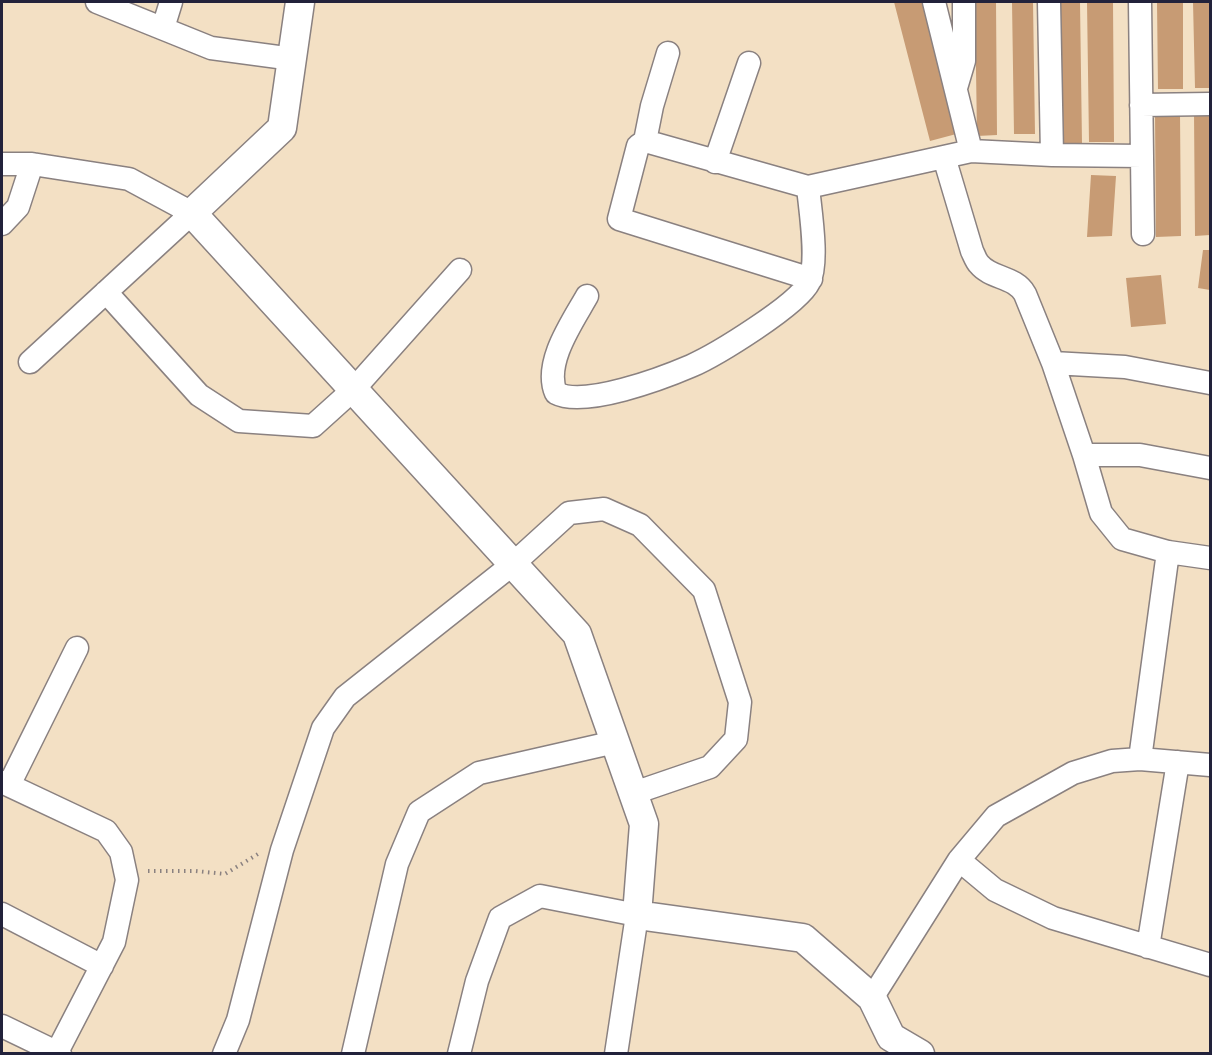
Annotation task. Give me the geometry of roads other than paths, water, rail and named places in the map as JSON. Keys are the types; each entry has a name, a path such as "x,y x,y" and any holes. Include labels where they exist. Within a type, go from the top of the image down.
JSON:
{"street":[{"path":"97,2 212,48 293,59"},
{"path":"163,28 171,2"},
{"path":"30,362 282,128 300,2"},
{"path":"934,2 971,151"},
{"path":"955,89 964,61 964,2"},
{"path":"1049,2 1052,155"},
{"path":"1140,2 1143,234"},
{"path":"668,53 652,106 645,141 638,146 634,156 619,219 811,279"},
{"path":"715,162 749,63"},
{"path":"1141,105 1210,104"},
{"path":"645,141 808,187 971,151 1142,156"},
{"path":"944,158 979,265 1021,287 1053,363 1101,513 1122,539 1168,552 1210,558"},
{"path":"2,164 33,164 129,179 192,213 577,634 644,824 637,915 616,1053"},
{"path":"2,224 18,207 33,164"},
{"path":"587,296 564,334 556,356 553,387 556,393 562,396 589,397 616,392 692,365 771,318 807,286 811,279 813,259 808,187"},
{"path":"106,292 199,395 239,421 313,426 354,389 460,270"},
{"path":"1053,363 1125,367 1210,383"},
{"path":"1084,455 1140,456 1210,468"},
{"path":"224,1053 238,1020 282,850 323,728 345,697 513,564 569,513 604,509 640,525 704,590 740,702 736,739 710,767 633,794"},
{"path":"1140,759 1168,552"},
{"path":"2,1026 57,1053 114,942 127,880 121,852 106,831 5,784 77,648"},
{"path":"353,1053 397,864 419,812 479,773 615,742"},
{"path":"872,998 959,860 996,816 1073,773 1112,761 1140,759 1210,765"},
{"path":"1148,947 1178,762"},
{"path":"959,860 995,890 1053,918 1210,965"},
{"path":"459,1053 477,981 500,918 540,896 637,915 803,938 872,998 891,1036 920,1053"},
{"path":"2,914 102,966"}]}
